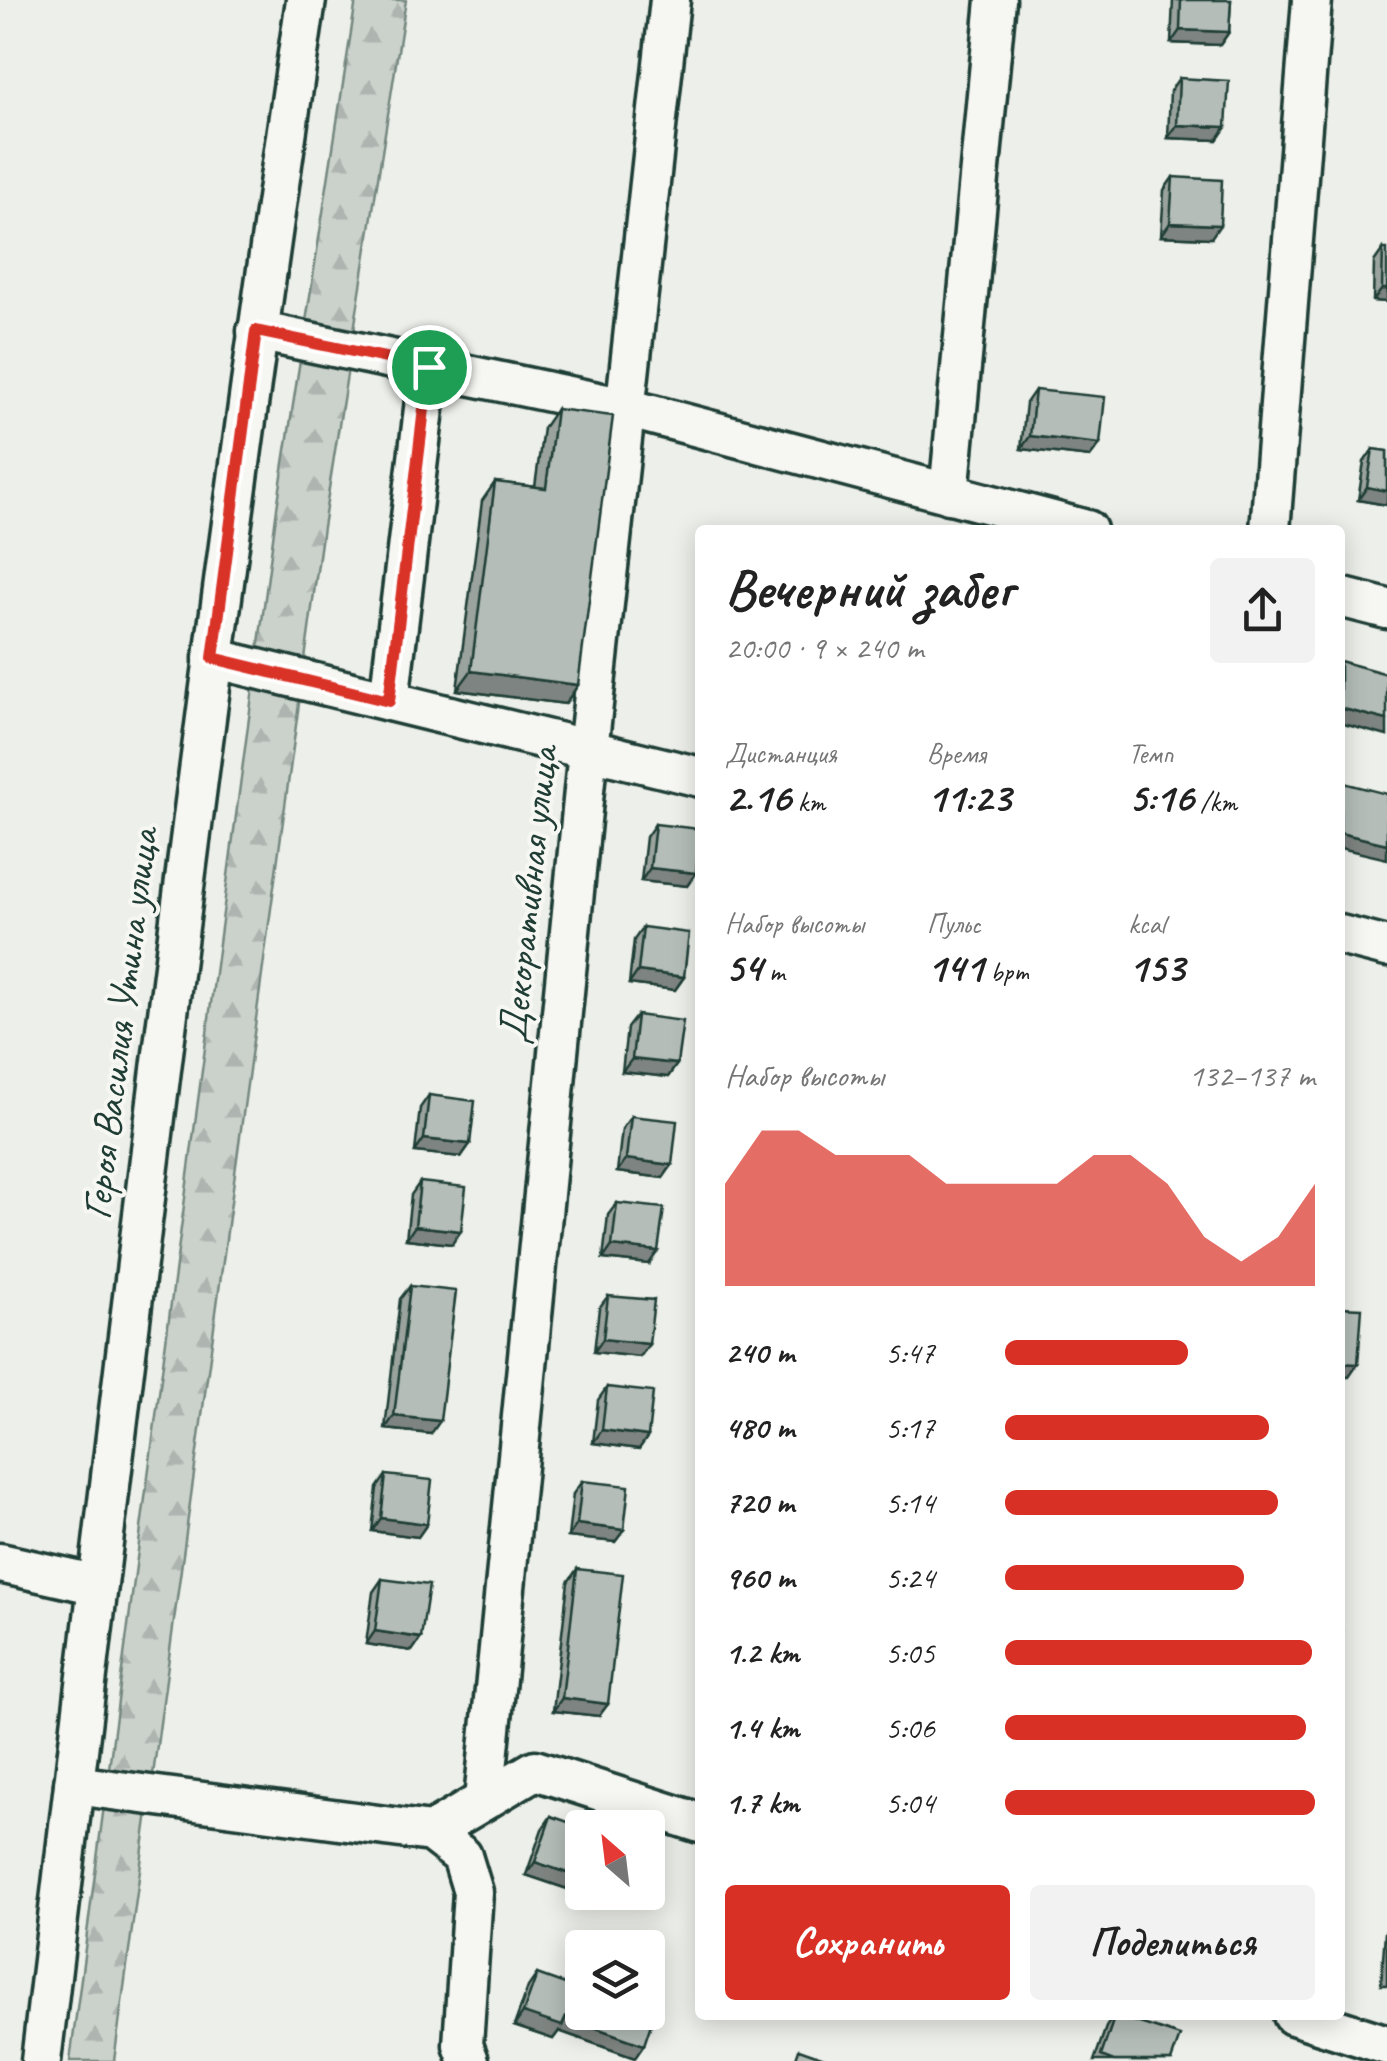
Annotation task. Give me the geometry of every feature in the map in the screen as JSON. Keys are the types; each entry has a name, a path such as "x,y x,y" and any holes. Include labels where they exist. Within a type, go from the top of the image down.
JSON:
{"street":[{"name":"Героя Василия Утина улица","path":"41,2061 213,658 256,331 306,0"},
{"name":"Декоративная улица","path":"484,1800 588,750 670,0"},
{"path":"950,494 996,0"},
{"path":"1270,525 1312,0"},
{"path":"256,331 626,408 1068,525"},
{"path":"389,701 429,367"},
{"path":"1345,598 1387,609"},
{"path":"213,658 695,777"},
{"path":"1345,936 1387,946"},
{"path":"0,1563 98,1585"},
{"path":"431,1832 534,1770 695,1821"},
{"path":"74,1786 431,1832 462,1856 473,1892 463,2045 469,2061"},
{"path":"1308,2020 1387,2046"}],"green space":[{"path":"356,0 406,0 323,527 114,2061 70,2061 277,508"}],"building":[{"path":"1181,0 1231,0 1229,32 1180,30"},
{"path":"1179,78 1229,81 1226,127 1177,125"},
{"path":"1173,177 1222,180 1220,225 1170,223"},
{"path":"1383,249 1387,249 1387,289 1382,289"},
{"path":"1035,390 1105,397 1100,444 1030,436"},
{"path":"556,409 613,416 578,685 471,671 495,482 546,488"},
{"path":"1373,449 1387,451 1387,491 1367,487"},
{"path":"1345,662 1387,674 1387,720 1345,709"},
{"path":"1345,783 1387,794 1387,844 1345,834"},
{"path":"655,824 695,828 695,873 650,868"},
{"path":"643,927 689,933 684,977 638,971"},
{"path":"637,1015 683,1021 677,1064 632,1059"},
{"path":"429,1095 475,1101 470,1144 424,1139"},
{"path":"631,1116 677,1121 672,1165 626,1159"},
{"path":"420,1182 466,1187 461,1231 415,1226"},
{"path":"617,1203 664,1208 658,1251 612,1246"},
{"path":"410,1286 456,1291 440,1421 394,1416"},
{"path":"608,1296 654,1300 649,1344 603,1339"},
{"path":"1345,1307 1362,1308 1358,1364 1345,1363"},
{"path":"607,1387 653,1392 648,1436 602,1430"},
{"path":"386,1475 432,1480 427,1524 381,1518"},
{"path":"582,1481 629,1486 624,1530 577,1524"},
{"path":"577,1569 623,1574 608,1704 562,1698"},
{"path":"382,1579 429,1585 421,1638 375,1631"},
{"path":"551,1816 565,1821 565,1872 535,1862"},
{"path":"537,1974 565,1984 562,2026 523,2013"},
{"path":"1113,2020 1130,2020 1180,2036 1171,2061 1114,2061 1101,2056"},
{"path":"602,2030 649,2030 644,2045"},
{"path":"799,2049 833,2061 795,2061"}],"route":[{"path":"256,331 429,367 389,701 213,658 256,331"}]}
